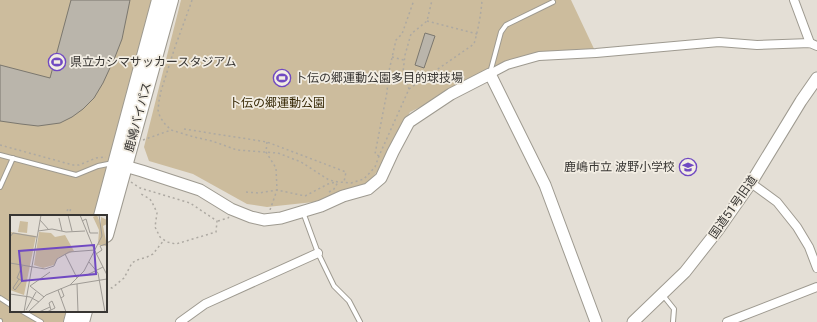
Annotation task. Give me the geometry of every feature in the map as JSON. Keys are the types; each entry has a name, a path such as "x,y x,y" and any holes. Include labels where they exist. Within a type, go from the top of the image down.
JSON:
{"highway":[{"name":"鹿嶋バイパス","path":"107,228 117,162 159,0"},
{"name":"鹿嶋バイパス","path":"101,215 117,162 171,0"},
{"path":"71,322 74,312"},
{"path":"82,322 85,312"}],"street":[{"path":"117,162 200,190 231,209 251,217 264,220 303,212 322,206 343,196 368,189 381,178 409,122 451,94 507,65 538,56 596,54 719,42 757,45 813,45 794,0"},
{"path":"490,74 545,185 596,322"},
{"name":"国道51号旧道","path":"633,322 685,272 718,230 751,182 817,78"},
{"path":"751,182 777,202 797,227 809,247 817,268"},
{"path":"180,322 205,304 318,253"},
{"path":"727,322 817,287"}],"lane":[{"path":"490,74 501,32 506,25 553,2"},
{"path":"0,155 76,175 98,166 117,162"},
{"path":"0,187 13,158"},
{"path":"303,212 318,253 334,286 349,301 360,322"},
{"path":"661,294 674,309 673,322"},
{"path":"0,298 10,304"},
{"path":"24,312 40,322"}],"path":[{"path":"192,0 161,91 158,110 165,124 172,130 212,141 237,150 278,153 302,162 329,180 338,182"},
{"path":"379,156 375,154 392,57 396,40 402,34 414,0"},
{"path":"409,89 403,72 411,34 427,21 432,0"},
{"path":"246,192 259,193 277,190 305,196 328,184 338,182 351,183 364,179 375,167 409,89 474,44 482,8 482,0"},
{"path":"427,21 477,34"},
{"path":"392,57 405,60"},
{"path":"184,129 267,142 346,172 344,182"},
{"path":"139,142 172,130"},
{"path":"267,142 266,152 276,168 277,190 269,212"},
{"path":"0,145 73,165 79,165 96,158 117,162"},
{"path":"130,182 140,188 190,204 217,221 228,218 229,213"},
{"path":"329,192 334,189 338,182"},
{"path":"141,194 150,199 154,206 157,213 155,227 160,237 167,242 176,244 216,232 217,221"},
{"path":"67,215 70,207"},
{"path":"107,286 112,288 124,278 132,263 153,254 164,240"}],"green space":[{"path":"0,0 153,0 94,215 10,215 10,312 66,312 63,322 0,322"},
{"name":"卜伝の郷運動公園","path":"181,0 571,0 596,53 539,56 507,65 410,112 382,166 367,184 323,201 267,207 247,204 193,174 149,161 144,147"}],"building":[{"name":"県立カシマサッカースタジアム","path":"71,0 130,0 122,39 103,83 94,98 83,109 60,123 38,126 0,121 0,65 50,78"},
{"path":"425,33 435,36 424,68 415,65"}],"place":[{"name":"県立カシマサッカースタジアム","path":"57,62"},
{"name":"卜伝の郷運動公園多目的球技場","path":"282,78"},
{"name":"鹿嶋市立 波野小学校","path":"688,167"}]}
